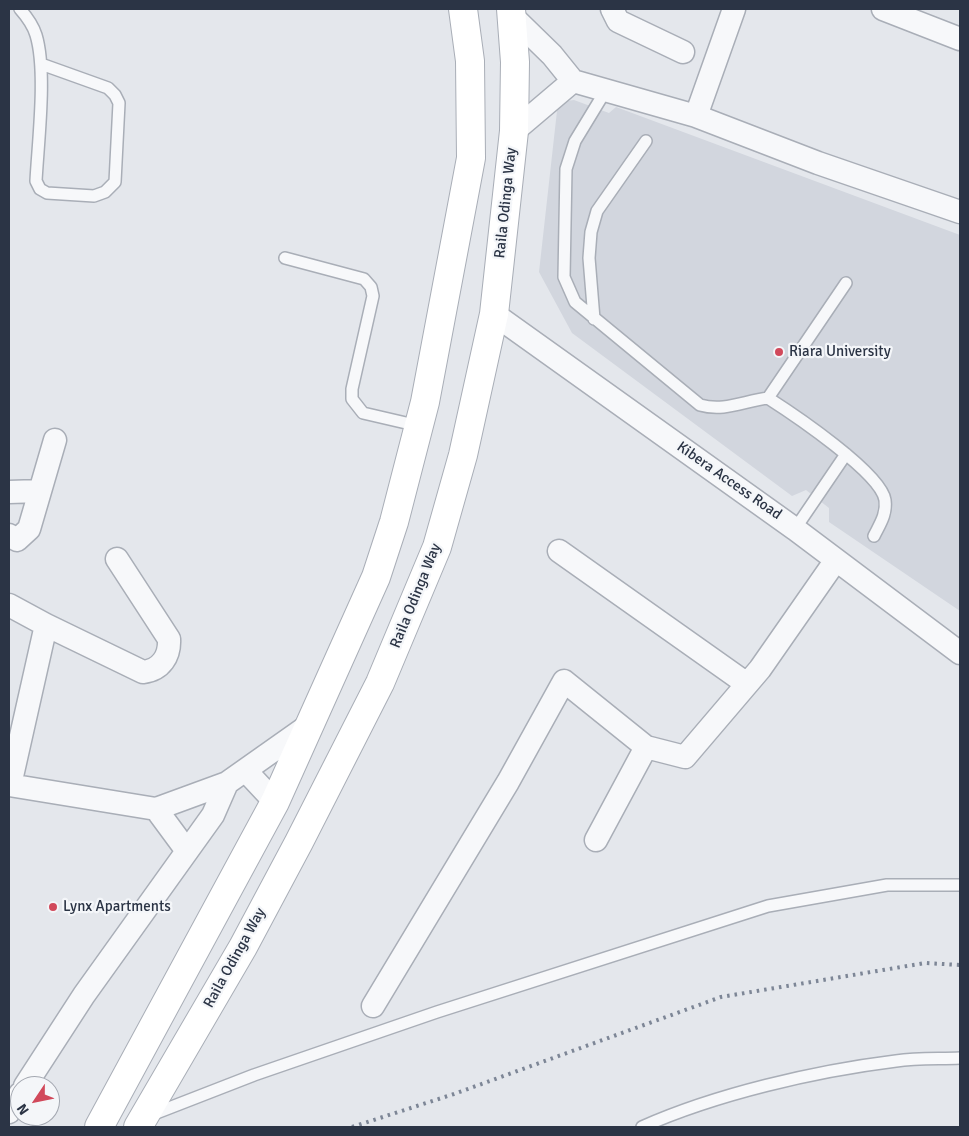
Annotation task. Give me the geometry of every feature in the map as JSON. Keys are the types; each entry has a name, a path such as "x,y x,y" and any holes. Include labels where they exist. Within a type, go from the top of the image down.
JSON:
{"main road":[{"path":"99,1127 275,802 313,722 376,577 394,522 419,426 471,158 470,61 462,9"},
{"name":"Raila Odinga Way","path":"140,1123 243,946 299,842 399,641 437,547 463,455 494,314 514,131 515,62 512,13"}],"street":[{"path":"612,9 618,21 683,52"},
{"path":"696,116 734,9"},
{"path":"883,9 960,39"},
{"path":"512,13 552,55 573,81 696,116 818,163 960,212"},
{"path":"514,131 573,81"},
{"name":"Kibera Access Road","path":"494,314 795,529 960,652"},
{"path":"9,535 17,540 29,530 55,440"},
{"path":"9,492 40,491"},
{"path":"559,551 747,684"},
{"path":"9,605 143,672 158,667 166,659 170,649 169,639 117,559"},
{"path":"373,1006 508,782 564,681 646,747 685,757 760,669 836,560"},
{"path":"46,625 10,785 156,809 236,777 313,722"},
{"path":"596,840 646,747"},
{"path":"236,777 275,802"},
{"path":"32,1076 84,996 213,815 236,777"},
{"path":"156,809 187,851"}],"lane":[{"path":"20,9 30,20 36,34 41,64 36,181 40,189 47,193 94,196 105,192 115,182 119,102 108,88 41,64"},
{"path":"606,90 575,141 566,169 564,277 575,302 594,320 700,405 723,409 747,400 768,398 817,430 846,454 881,490 885,499 886,513 874,536"},
{"path":"594,320 589,258 591,232 597,211 646,141"},
{"path":"285,258 364,279 370,287 373,296 352,389 352,399 363,413 419,426"},
{"path":"768,398 846,283"},
{"path":"795,529 846,454"},
{"path":"140,1123 254,1075 437,1012 768,906 888,885 960,885"},
{"path":"642,1127 722,1098 816,1074 897,1060 960,1058"}],"shaded area":[{"name":"Riara University","path":"574,100 609,113 616,107 960,235 960,611 829,522 829,508 806,490 792,496 572,333 539,272 558,102"}],"railway":[{"path":"352,1127 454,1094 721,997 925,963 960,965"}],"place":[{"name":"Riara University","path":"779,352"},
{"name":"Lynx Apartments","path":"53,907"}]}
